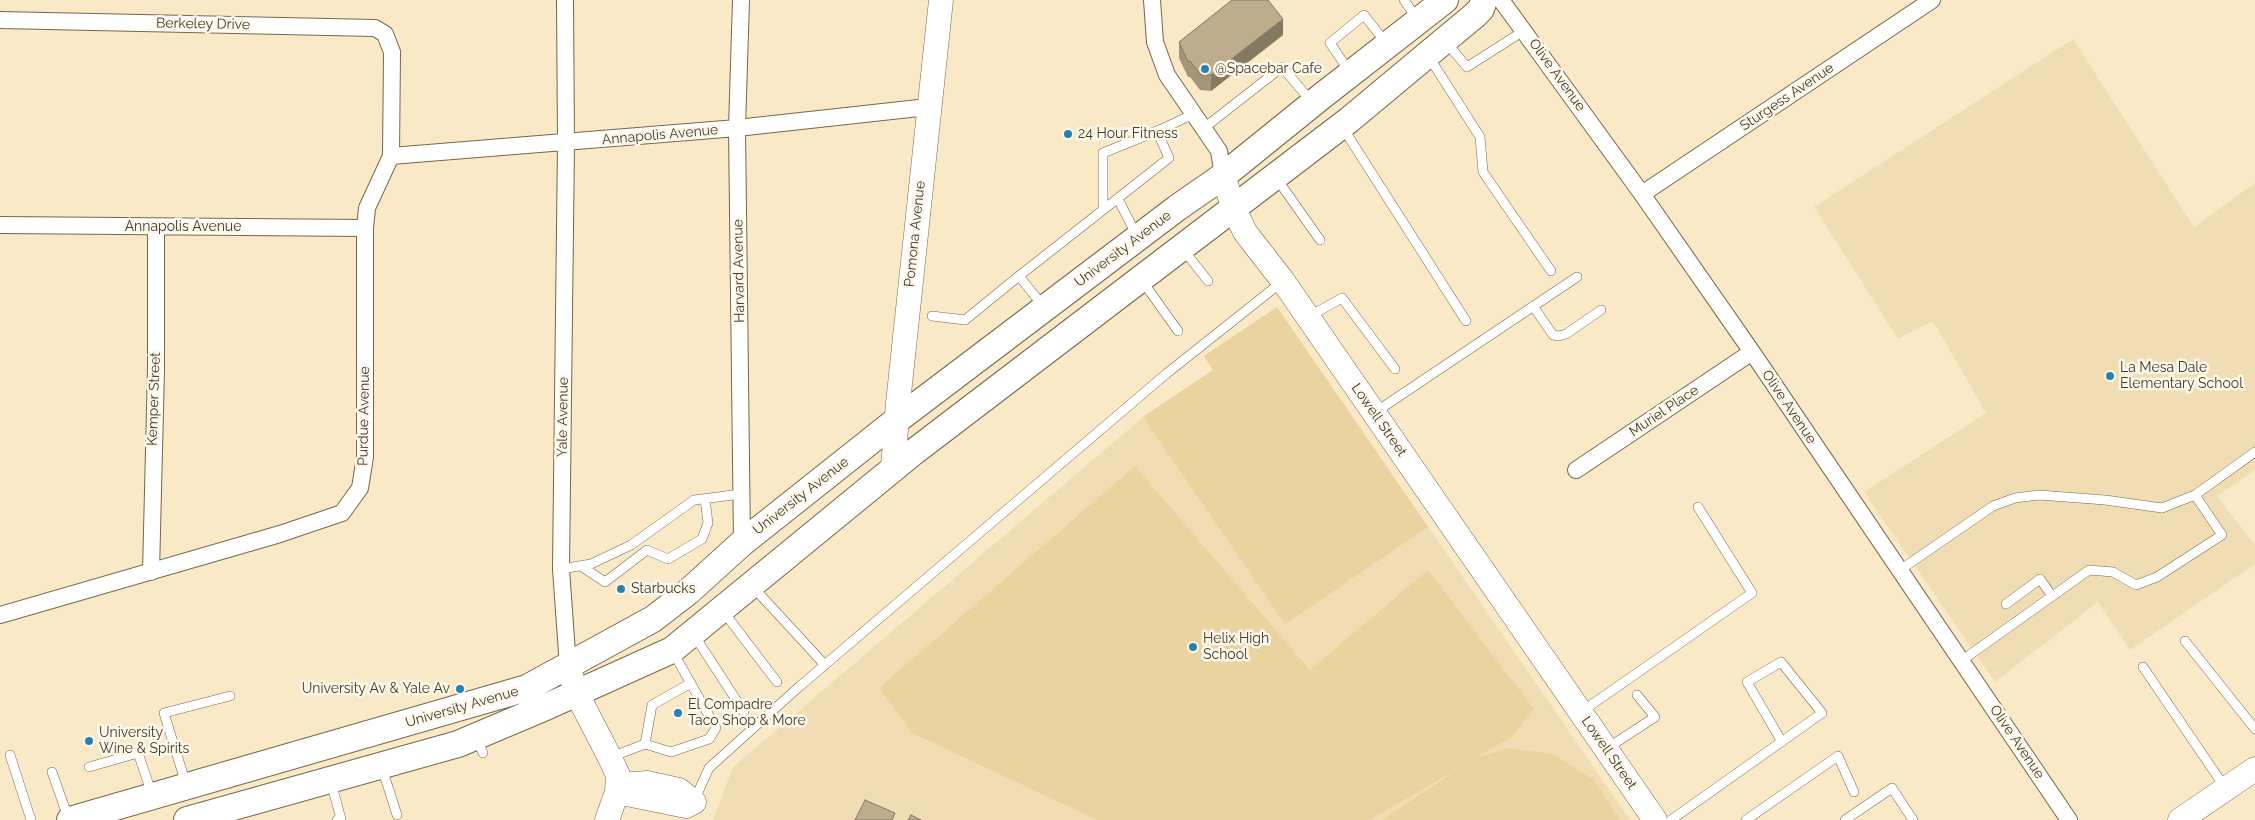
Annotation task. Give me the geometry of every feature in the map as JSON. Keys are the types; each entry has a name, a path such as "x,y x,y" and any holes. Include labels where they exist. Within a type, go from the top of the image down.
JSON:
{"main road":[{"name":"University Avenue","path":"69,820 527,688 653,619 688,592 742,543 897,420 1223,176 1387,45 1411,10 1445,0"},
{"name":"University Avenue","path":"187,820 382,765 479,745 577,694 672,650 893,468 1342,125 1475,16 1481,9 1484,0"}],"street":[{"name":"Yale Avenue","path":"566,0 561,569 568,667 577,694 618,776 617,788"},
{"name":"Harvard Avenue","path":"741,0 737,128 742,543"},
{"name":"Pomona Avenue","path":"893,468 928,107 941,0"},
{"name":"Lowell Street","path":"1152,0 1155,42 1167,75 1219,151 1223,176 1234,209 1245,232 1283,281 1655,820"},
{"name":"Olive Avenue","path":"1501,0 1525,30 1642,194 1752,352 2069,820"},
{"name":"Sturgess Avenue","path":"1642,194 1932,0"},
{"name":"Berkeley Drive","path":"0,20 375,28 385,34 392,52"},
{"name":"Purdue Avenue","path":"0,614 280,534 342,513 360,488 366,457 367,208 391,156 392,52"},
{"name":"Annapolis Avenue","path":"391,156 737,128 928,107"},
{"name":"Annapolis Avenue","path":"0,226 366,228"},
{"name":"Kemper Street","path":"151,572 156,369 156,227"},
{"name":"Muriel Place","path":"1576,470 1752,352"},
{"path":"2180,820 2255,769"},
{"path":"607,820 617,788 686,806 694,802"}],"lane":[{"path":"1350,74 1330,43 1364,15 1387,45"},
{"path":"1436,48 1467,67 1525,30"},
{"path":"1436,48 1480,137 1483,172 1551,271"},
{"path":"1204,128 1282,66 1313,103"},
{"path":"1103,210 1103,153 1194,114"},
{"path":"1342,125 1466,321"},
{"path":"932,316 965,320 1169,158 1156,131"},
{"path":"1275,177 1320,240"},
{"path":"1118,199 1138,238"},
{"path":"1182,248 1208,281"},
{"path":"1019,276 1045,308"},
{"path":"1374,413 1577,277"},
{"path":"1141,279 1178,331"},
{"path":"694,802 709,768 825,665 1166,374 1283,281"},
{"path":"1308,317 1342,298 1395,369"},
{"path":"1533,306 1554,334 1559,336 1566,334 1600,310"},
{"path":"1900,570 1993,506 2015,498 2039,495 2105,500 2162,508 2195,495 2255,452"},
{"path":"561,569 591,564 631,545 694,500 741,494"},
{"path":"1961,661 2089,570 2113,572 2136,585 2157,577 2222,535 2195,495"},
{"path":"581,566 605,582 647,550 668,559 702,539 708,524 705,498"},
{"path":"1581,712 1752,593 1698,507"},
{"path":"2006,604 2040,579 2052,596"},
{"path":"751,585 825,665"},
{"path":"722,609 777,682"},
{"path":"693,633 744,712"},
{"path":"2185,640 2255,729"},
{"path":"610,758 645,744 671,752 709,739 716,728 672,650"},
{"path":"1671,820 1782,742 1822,713 1781,662 1747,682 1782,742"},
{"path":"2143,667 2226,789"},
{"path":"645,744 652,705 690,683"},
{"path":"1606,749 1655,716 1638,695"},
{"path":"187,787 164,713 230,696"},
{"path":"89,767 138,753 153,796"},
{"path":"10,755 31,820"},
{"path":"1746,820 1838,756 1854,792"},
{"path":"382,765 397,815"},
{"path":"52,772 69,820"},
{"path":"330,780 341,819 337,820"},
{"path":"1845,820 1892,788 1913,820"}],"shaded area":[{"name":"La Mesa Dale Elementary School","path":"2073,39 2194,227 2255,183 2255,470 2217,496 2255,545 2255,564 2130,650 2098,602 1995,682 1864,492 1986,413 1933,321 1898,339 1814,207"},
{"name":"Helix High School","path":"1277,307 1630,820 713,820 733,767 1143,417 1213,370 1204,356"},
{"path":"1277,307 1428,527 1285,624 1143,417 1213,370 1204,356"},
{"path":"1135,466 1310,670 1428,570 1534,709 1511,737 1476,758 1509,748 1553,754 1594,780 1620,820 1382,820 1464,765 1370,820 1097,820 912,733 879,688"}],"building":[{"path":"1232,0 1268,0 1283,19 1211,75 1200,74 1190,61 1188,62 1179,42"},
{"path":"865,800 895,813 892,820 855,820"},
{"path":"911,815 921,820 908,820"}],"place":[{"name":"@Spacebar Cafe","path":"1205,69"},
{"name":"24 Hour Fitness","path":"1068,134"},
{"name":"La Mesa Dale Elementary School","path":"2110,376"},
{"name":"Starbucks","path":"621,589"},
{"name":"Helix High School","path":"1193,647"},
{"name":"University Av & Yale Av","path":"460,689"},
{"name":"El Compadre Taco Shop & More","path":"678,713"},
{"name":"University Wine & Spirits","path":"89,741"}]}
